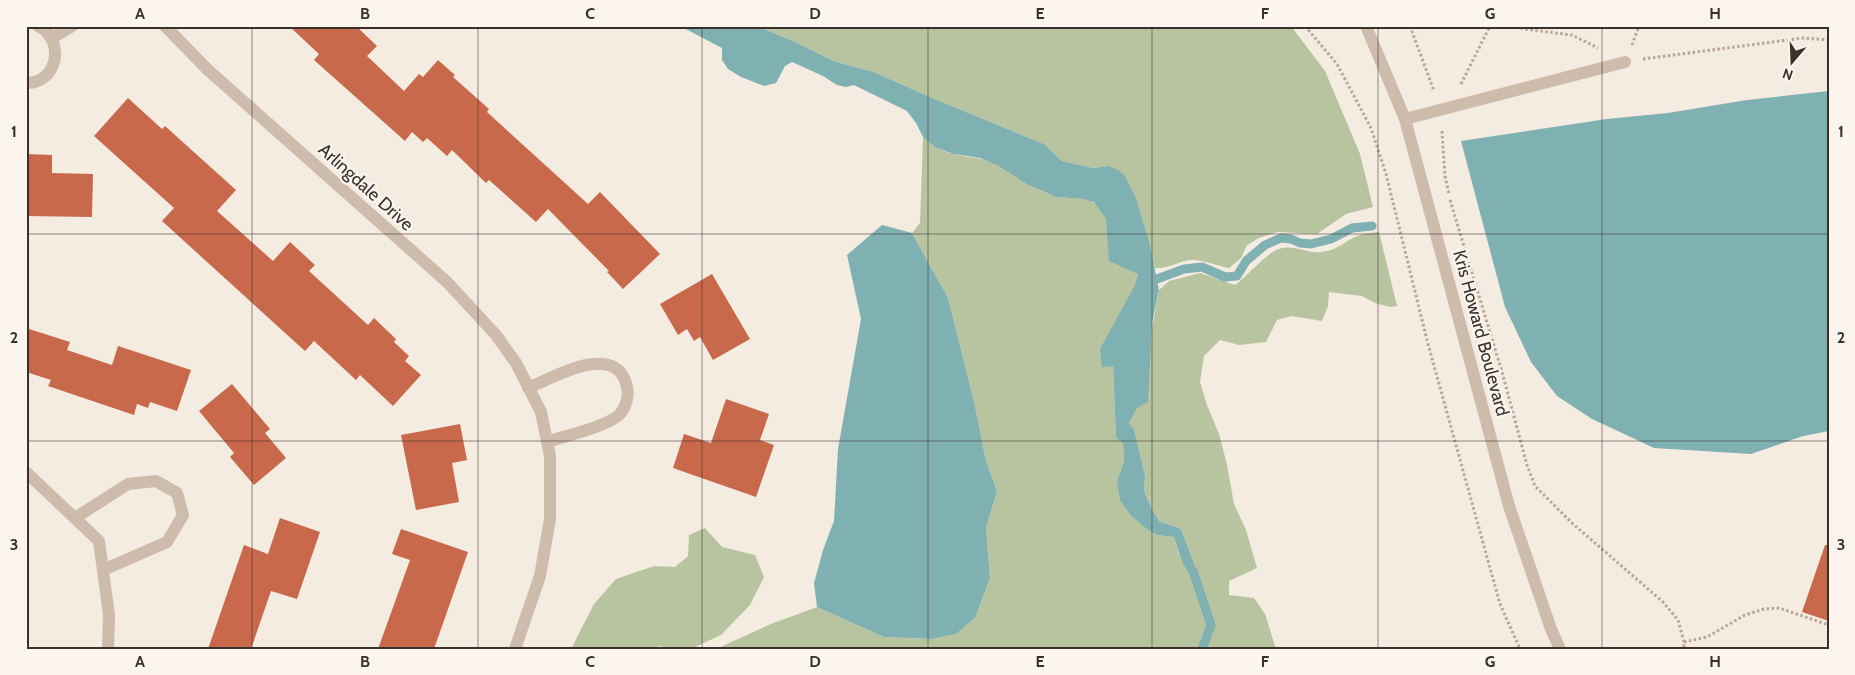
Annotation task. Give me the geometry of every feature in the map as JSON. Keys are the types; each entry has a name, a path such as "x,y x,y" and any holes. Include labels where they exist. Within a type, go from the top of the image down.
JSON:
{"street":[{"path":"26,83 41,80 50,72 55,62 56,50 52,38 44,29 38,26"},
{"path":"52,38 72,26"},
{"name":"Arlingdale Drive","path":"164,26 208,70 446,282 496,335 516,363 541,412 550,456 550,519 540,576 515,649"},
{"name":"Kris Howard Boulevard","path":"1366,26 1405,119 1509,506 1551,629 1560,649"},
{"path":"1405,119 1625,62"},
{"path":"528,388 597,362 609,364 619,371 626,381 628,393 626,404 620,414 610,421 547,442"},
{"path":"26,472 99,541 109,615 108,649"},
{"path":"75,518 128,484 156,481 177,493 183,515 167,542 103,570"}],"path":[{"path":"1305,26 1337,64 1371,128 1386,174 1428,344 1500,604 1520,649"},
{"path":"1410,26 1440,110 1445,176 1449,198 1502,372 1527,465 1535,486 1572,523 1663,602 1678,620 1684,649"},
{"path":"1463,81 1490,26"},
{"path":"1516,26 1524,29 1572,35 1625,62 1803,38 1829,40"},
{"path":"1684,642 1708,637 1745,615 1764,609 1779,608 1829,625"}],"green space":[{"path":"757,26 1291,26 1325,71 1360,154 1373,207 1346,214 1317,234 1277,232 1259,238 1247,245 1241,258 1229,268 1190,260 1155,268 1151,249 1108,166 1093,168 1062,161 1044,144 874,72 836,62"},
{"path":"923,137 949,153 992,162 1047,193 1059,197 1089,200 1097,206 1109,224 1138,274 1113,366 1116,438 1123,442 1124,461 1117,481 1132,517 1157,535 1174,537 1179,555 1196,580 1195,566 1181,529 1159,521 1144,491 1145,476 1134,429 1129,423 1137,408 1159,290 1169,281 1200,273 1235,285 1269,255 1279,249 1328,251 1360,235 1379,232 1397,306 1390,307 1375,303 1362,296 1329,292 1328,306 1322,321 1292,316 1277,320 1266,342 1239,345 1220,340 1204,356 1200,382 1219,434 1234,504 1246,530 1257,568 1229,581 1229,595 1254,598 1265,614 1276,649 716,649 771,624 817,607 884,637 932,639 956,634 975,618 990,578 986,528 997,491 986,461 975,406 948,298 912,233 920,223"},
{"path":"705,528 722,547 755,555 764,577 750,605 721,635 693,648 675,649 659,646 658,649 571,649 594,604 616,579 654,566 675,567 688,556 689,535"}],"water":[{"path":"680,26 757,26 836,62 874,72 1044,144 1062,161 1093,168 1108,166 1118,170 1125,176 1136,198 1151,249 1159,290 1152,323 1148,402 1137,408 1129,423 1134,429 1145,476 1144,491 1159,521 1181,529 1195,566 1196,581 1185,566 1174,537 1157,535 1146,528 1132,517 1120,500 1117,481 1124,461 1123,443 1116,438 1113,366 1102,367 1100,349 1135,285 1138,274 1109,261 1106,219 1094,202 1083,199 1056,197 1027,184 997,165 980,158 953,154 935,147 923,137 907,111 854,85 846,87 837,85 823,76 792,62 785,66 776,83 764,86 741,77 728,69 722,60 722,48"},
{"path":"1829,91 1829,431 1803,436 1751,454 1654,448 1592,419 1557,396 1531,362 1505,307 1461,141 1607,119 1668,113 1747,100"},
{"path":"882,225 912,233 948,298 975,406 986,461 997,491 986,528 990,578 975,618 956,634 932,639 884,637 817,607 814,583 823,550 834,521 838,449 861,319 847,255"}],"building":[{"path":"289,26 356,26 377,46 367,56 404,91 419,74 423,77 438,60 455,75 453,77 489,109 487,112 588,204 600,192 660,254 623,289 607,272 609,271 548,209 536,222 489,180 486,183 452,150 447,156 427,138 423,142 412,132 405,141 314,60 319,54"},
{"path":"128,98 162,129 165,126 236,190 217,211 273,261 290,242 315,265 309,271 368,325 374,318 396,339 394,342 409,356 405,361 421,375 393,406 360,375 356,380 314,341 305,351 162,221 174,208 94,136"},
{"path":"26,154 52,155 52,173 93,174 92,217 26,216"},
{"path":"712,274 750,339 713,360 700,337 694,341 687,329 678,335 660,304"},
{"path":"26,328 70,342 67,350 112,365 118,346 191,370 177,411 150,402 148,408 137,404 134,415 48,386 51,380 26,372"},
{"path":"232,384 270,429 265,433 286,458 254,485 230,457 234,453 199,411"},
{"path":"726,399 769,414 760,440 774,445 756,497 673,468 684,434 711,443"},
{"path":"460,424 467,460 452,463 459,502 416,510 401,435"},
{"path":"280,518 320,532 297,599 271,591 251,649 208,649 244,545 268,554"},
{"path":"401,529 468,552 434,649 378,649 410,560 392,554"},
{"path":"1825,545 1829,545 1829,621 1802,612"}],"waterway":[{"path":"1146,283 1184,269 1202,267 1225,277 1237,276 1246,261 1265,245 1281,238 1311,244 1331,239 1352,228 1372,226"},
{"path":"1193,571 1211,625 1202,649"}]}
